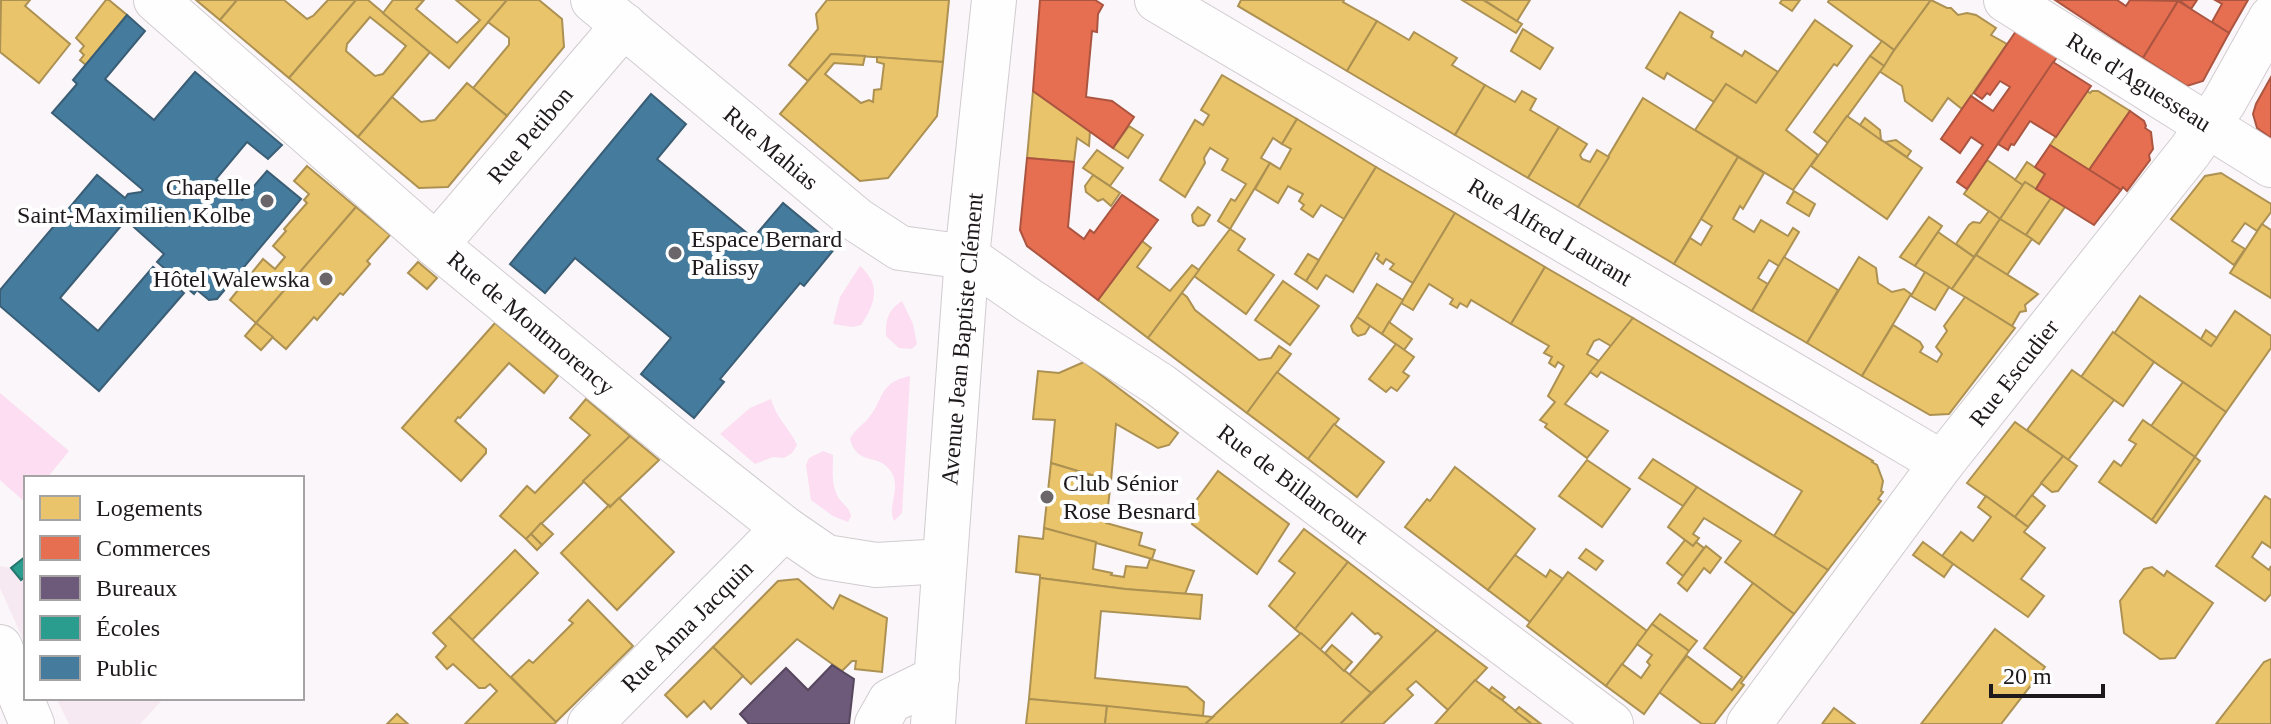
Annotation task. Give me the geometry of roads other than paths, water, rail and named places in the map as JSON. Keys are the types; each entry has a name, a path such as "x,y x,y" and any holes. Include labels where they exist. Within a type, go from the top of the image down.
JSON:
{"street":[{"name":"Rue de Montmorency","path":"156,0 436,245 784,528 826,557 876,565 944,561"},
{"name":"Avenue Jean Baptiste Clément","path":"933,724 967,257 994,0"},
{"name":"Rue Alfred Laurant","path":"1157,0 1942,463"},
{"name":"Rue d'Aguesseau","path":"2006,0 2271,165"},
{"name":"Rue Petibon","path":"436,245 608,12"},
{"name":"Rue Mahias","path":"608,12 857,220 900,248 967,257"},
{"name":"Rue Escudier","path":"1749,724 1942,463 2209,125 2271,18"},
{"name":"Rue de Billancourt","path":"967,257 1160,385 1611,724"},
{"name":"Rue Anna Jacquin","path":"590,724 784,528"},
{"path":"0,647 32,724"},
{"path":"877,724 890,701 937,678"}],"place":[{"name":"Chapelle Saint-Maximilien Kolbe","path":"267,201"},
{"name":"Espace Bernard Palissy","path":"675,253"},
{"name":"Hôtel Walewska","path":"326,279"},
{"name":"Club Sénior Rose Besnard","path":"1047,497"}]}
